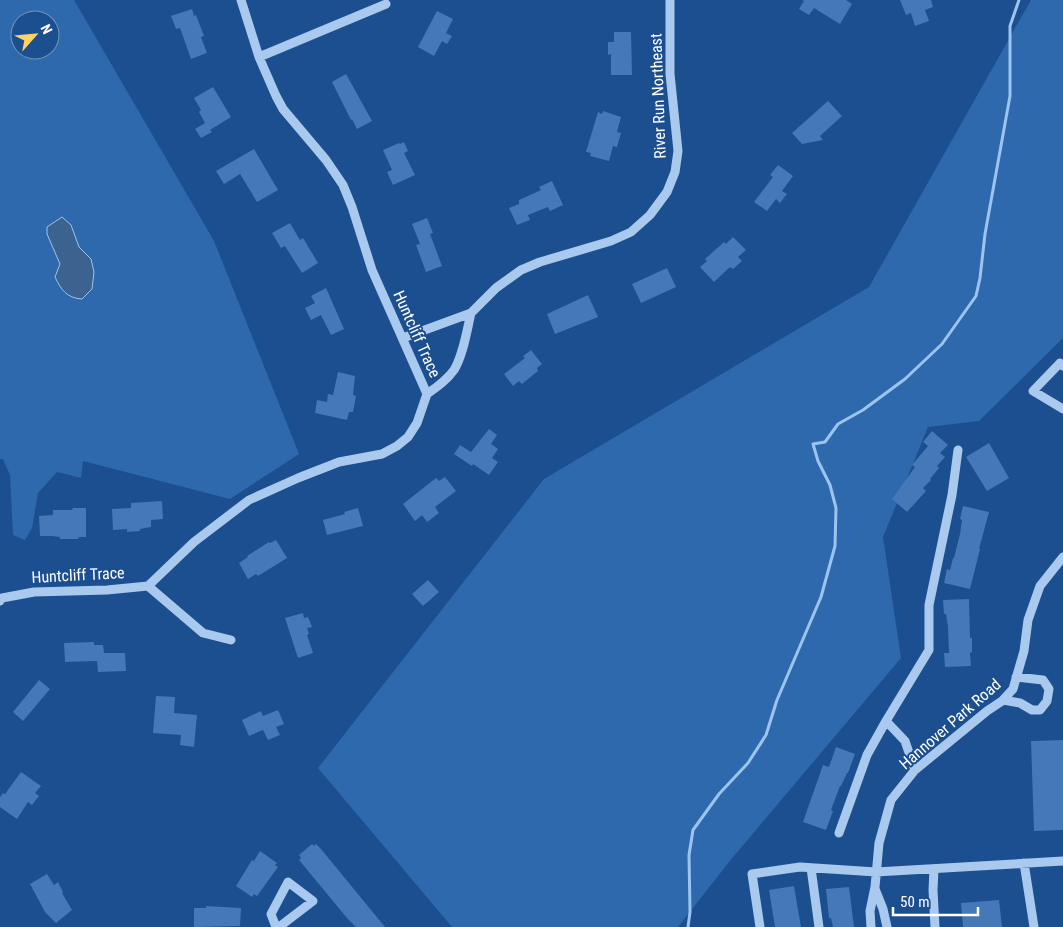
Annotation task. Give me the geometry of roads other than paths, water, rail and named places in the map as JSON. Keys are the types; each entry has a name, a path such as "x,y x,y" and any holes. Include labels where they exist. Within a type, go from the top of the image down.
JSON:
{"street":[{"name":"Huntcliff Trace","path":"1,599 34,592 107,590 148,586 194,542 249,500 306,474 339,462 382,454 397,446 408,437 417,423 427,394 372,270 343,185 326,160 283,109 267,80 241,0"},
{"name":"River Run Northeast","path":"403,338 472,313 496,288 521,270 540,262 610,241 631,232 650,215 667,192 675,172 678,151 670,74 670,0"},
{"path":"259,57 386,4"},
{"name":"River Run Northeast","path":"427,394 444,382 454,369 459,359 472,313"},
{"path":"1063,366 1060,363 1033,391 1063,409"},
{"path":"839,833 867,755 930,650 928,605 952,495 958,450"},
{"name":"Hannover Park Road","path":"871,927 870,911 880,843 891,800 915,770 1003,700 1013,689 1024,651 1028,620 1040,586 1063,557"},
{"path":"148,586 203,633 231,640"},
{"path":"1003,700 1020,703 1032,710 1040,710 1047,701 1049,689 1043,680 1016,677"},
{"path":"886,721 905,741 915,770"},
{"path":"760,927 752,874 782,869 812,868 876,872 1063,861"},
{"path":"1024,863 1034,927"},
{"path":"812,868 819,927"},
{"path":"934,869 935,927"},
{"path":"288,882 313,901 278,927 271,914 288,882"},
{"name":"Hannover Park Road","path":"875,887 887,927"}],"waterway":[{"path":"688,927 690,912 689,855 693,830 719,794 748,763 766,735 777,700 821,597 835,546 836,508 830,485 818,461 813,444 825,442 838,424 863,410 905,379 942,344 976,296 985,234 1010,96 1010,26 1019,0"}]}
